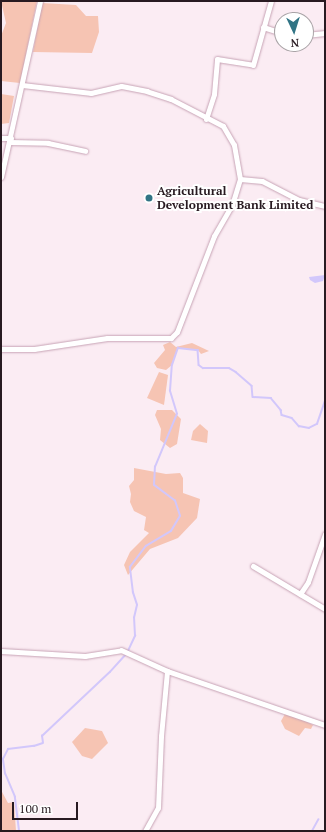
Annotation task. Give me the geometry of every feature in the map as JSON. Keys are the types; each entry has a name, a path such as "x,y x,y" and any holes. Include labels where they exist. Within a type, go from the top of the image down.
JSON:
{"street":[{"path":"1,177 40,1"},
{"path":"206,118 214,94 217,59 253,65 271,1"},
{"path":"263,27 274,30"},
{"path":"314,35 325,34"},
{"path":"1,349 34,349 99,338 171,338 177,332 214,236 232,205 240,179 234,145 223,126 170,99 141,89 116,87 91,93 22,85"},
{"path":"1,138 48,143 85,151"},
{"path":"240,179 262,181 299,200 325,206"},
{"path":"300,594 308,582 325,534"},
{"path":"253,566 325,608"},
{"path":"1,651 85,656 121,650 167,671 325,725"},
{"path":"145,831 158,808 161,736 167,671"}],"shaded area":[{"path":"1,1 37,1 20,83 1,81 1,36 6,23"},
{"path":"42,3 76,5 86,16 98,16 99,32 92,53 33,52"},
{"path":"1,94 14,96 9,123 1,124"},
{"path":"325,275 323,281 315,283 310,280 309,277"},
{"path":"170,342 176,347 192,343 209,351 201,354 198,350 178,348 172,365 166,370 157,368 154,363 165,350 163,345"},
{"path":"159,372 168,375 164,405 147,398"},
{"path":"157,410 172,410 181,419 177,444 170,448 160,440 161,429 155,415"},
{"path":"200,424 208,431 207,443 191,440 193,431"},
{"path":"134,468 166,474 180,473 183,478 183,493 200,499 197,518 178,538 150,549 128,575 124,565 130,552 149,533 144,530 146,517 134,511 130,502 131,494 129,486 134,480"},
{"path":"285,714 298,717 313,725 311,729 305,728 299,736 285,729 281,721"},
{"path":"85,728 102,731 108,743 92,759 82,756 72,742"},
{"path":"1,790 8,803 14,802 16,831 1,831"}],"waterway":[{"path":"128,651 135,636 134,618 137,605 133,593 130,567 146,546 171,531 180,516 175,501 154,485 155,467 177,414 170,391 172,365 178,348 198,350 199,365 203,368 229,368 236,372 252,386 253,397 271,398 281,410 282,415 292,418 299,426 309,428 317,424 325,401"},
{"path":"19,831 15,797 5,774 3,759 8,749 34,746 43,743 42,736 110,672 126,654"},
{"path":"312,831 318,820"}],"place":[{"name":"Agricultural Development Bank Limited","path":"149,198"}]}
